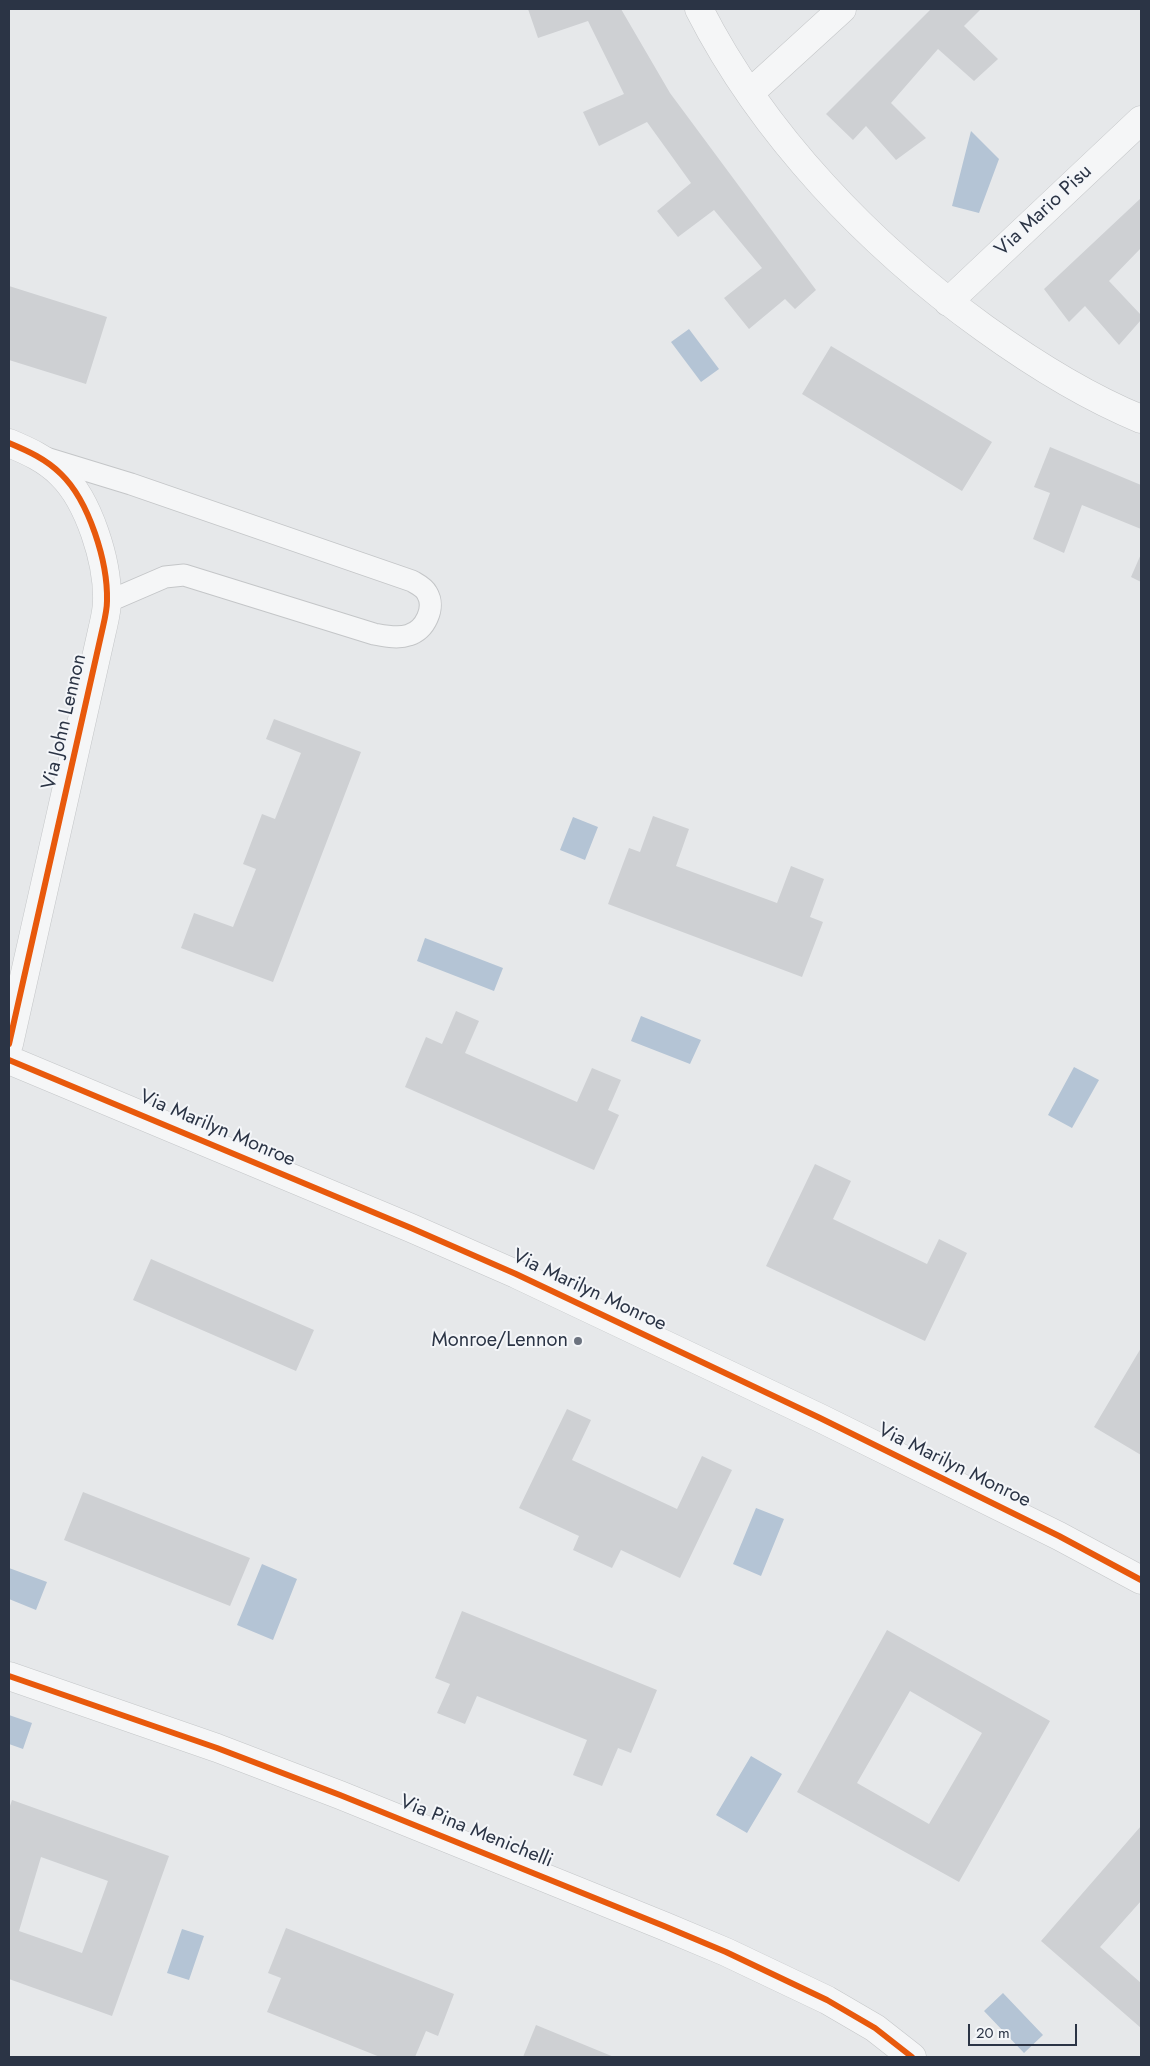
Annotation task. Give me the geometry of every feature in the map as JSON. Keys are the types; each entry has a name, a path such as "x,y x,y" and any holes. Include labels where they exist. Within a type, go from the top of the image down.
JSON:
{"street":[{"path":"699,9 723,52 787,143 830,193 902,262 948,302 1025,357 1094,398 1141,419"},
{"path":"750,92 842,9"},
{"name":"Via Mario Pisu","path":"948,302 1141,120"},
{"name":"Via John Lennon","path":"9,443 36,455 61,473 80,499 94,531 105,580 107,602 9,1044"},
{"name":"Via Marilyn Monroe","path":"9,1060 411,1228 616,1320 1059,1536 1141,1580"},
{"name":"Via Pina Menichelli","path":"9,1676 208,1745 331,1791 726,1952 827,2000 875,2028 912,2057"}],"lane":[{"path":"36,455 131,484 412,581 426,591 430,602 428,617 420,628 408,636 393,637 374,634 184,575 165,577 107,602"}],"water":[{"path":"971,131 999,159 979,213 952,206"},
{"path":"689,329 719,369 701,382 671,342"},
{"path":"573,817 598,827 585,860 560,850"},
{"path":"425,938 503,968 494,991 417,961"},
{"path":"641,1016 701,1040 690,1064 631,1041"},
{"path":"1074,1067 1099,1080 1072,1128 1048,1115"},
{"path":"756,1508 784,1519 761,1576 733,1564"},
{"path":"262,1564 297,1579 273,1640 237,1625"},
{"path":"9,1568 47,1582 36,1610 9,1599"},
{"path":"9,1715 32,1723 23,1749 9,1744"},
{"path":"751,1756 782,1774 747,1833 716,1815"},
{"path":"182,1929 204,1936 189,1980 167,1973"},
{"path":"1003,1993 1043,2035 1024,2053 984,2011"}],"building":[{"path":"528,9 621,9 670,93 816,290 795,309 785,299 749,329 724,298 762,268 714,210 678,237 657,211 691,183 647,122 599,146 583,112 624,94 588,21 538,38"},
{"path":"931,9 981,9 964,26 998,59 974,81 938,49 891,103 926,138 896,160 866,126 853,140 826,114"},
{"path":"1141,198 1141,248 1109,281 1141,315 1141,320 1119,345 1085,306 1069,322 1044,289"},
{"path":"9,286 107,317 86,384 9,360"},
{"path":"831,346 992,442 962,491 802,394"},
{"path":"1050,447 1141,485 1141,529 1082,505 1064,553 1033,539 1050,493 1034,487"},
{"path":"1141,554 1141,582 1131,577"},
{"path":"274,719 361,752 273,982 181,948 194,913 233,927 256,869 243,864 262,814 275,819 301,753 266,739"},
{"path":"653,816 689,829 676,866 777,903 791,866 824,879 810,917 823,922 802,977 608,904 629,848 640,852"},
{"path":"456,1011 479,1021 465,1053 577,1102 592,1068 621,1080 608,1110 619,1115 594,1170 405,1087 426,1037 442,1044"},
{"path":"815,1164 851,1181 833,1219 927,1264 939,1239 967,1253 925,1341 766,1266"},
{"path":"151,1259 314,1330 296,1371 133,1300"},
{"path":"1141,1348 1141,1455 1094,1427"},
{"path":"567,1409 591,1420 572,1460 677,1509 702,1456 732,1470 680,1578 621,1550 612,1568 573,1550 579,1536 519,1508"},
{"path":"83,1492 250,1558 230,1606 64,1540"},
{"path":"462,1611 657,1690 631,1753 618,1748 602,1786 573,1775 587,1740 477,1696 465,1724 437,1713 450,1684 435,1678"},
{"path":"887,1630 1050,1721 959,1882 797,1792","holes":["910,1691 982,1733 929,1824 857,1783"]},
{"path":"12,1800 169,1856 112,2016 9,1979 9,1809","holes":["41,1857 108,1881 82,1953 19,1931"]},
{"path":"1141,1826 1141,1901 1100,1947 1141,1983 1141,2028 1041,1941"},
{"path":"286,1928 454,1994 438,2036 426,2031 415,2057 380,2057 267,2012 281,1978 268,1973"},
{"path":"536,2025 614,2057 523,2057"}],"cycle path":[{"path":"9,443 49,464 61,474 80,500 95,533 100,551 104,568 107,601 9,1044"},
{"path":"9,1060 411,1228 516,1274 820,1418 1059,1536 1141,1580"},
{"path":"9,1676 217,1748 340,1795 726,1952 827,2000 875,2028 912,2057"}],"place":[{"name":"Monroe/Lennon","path":"578,1341"}]}
